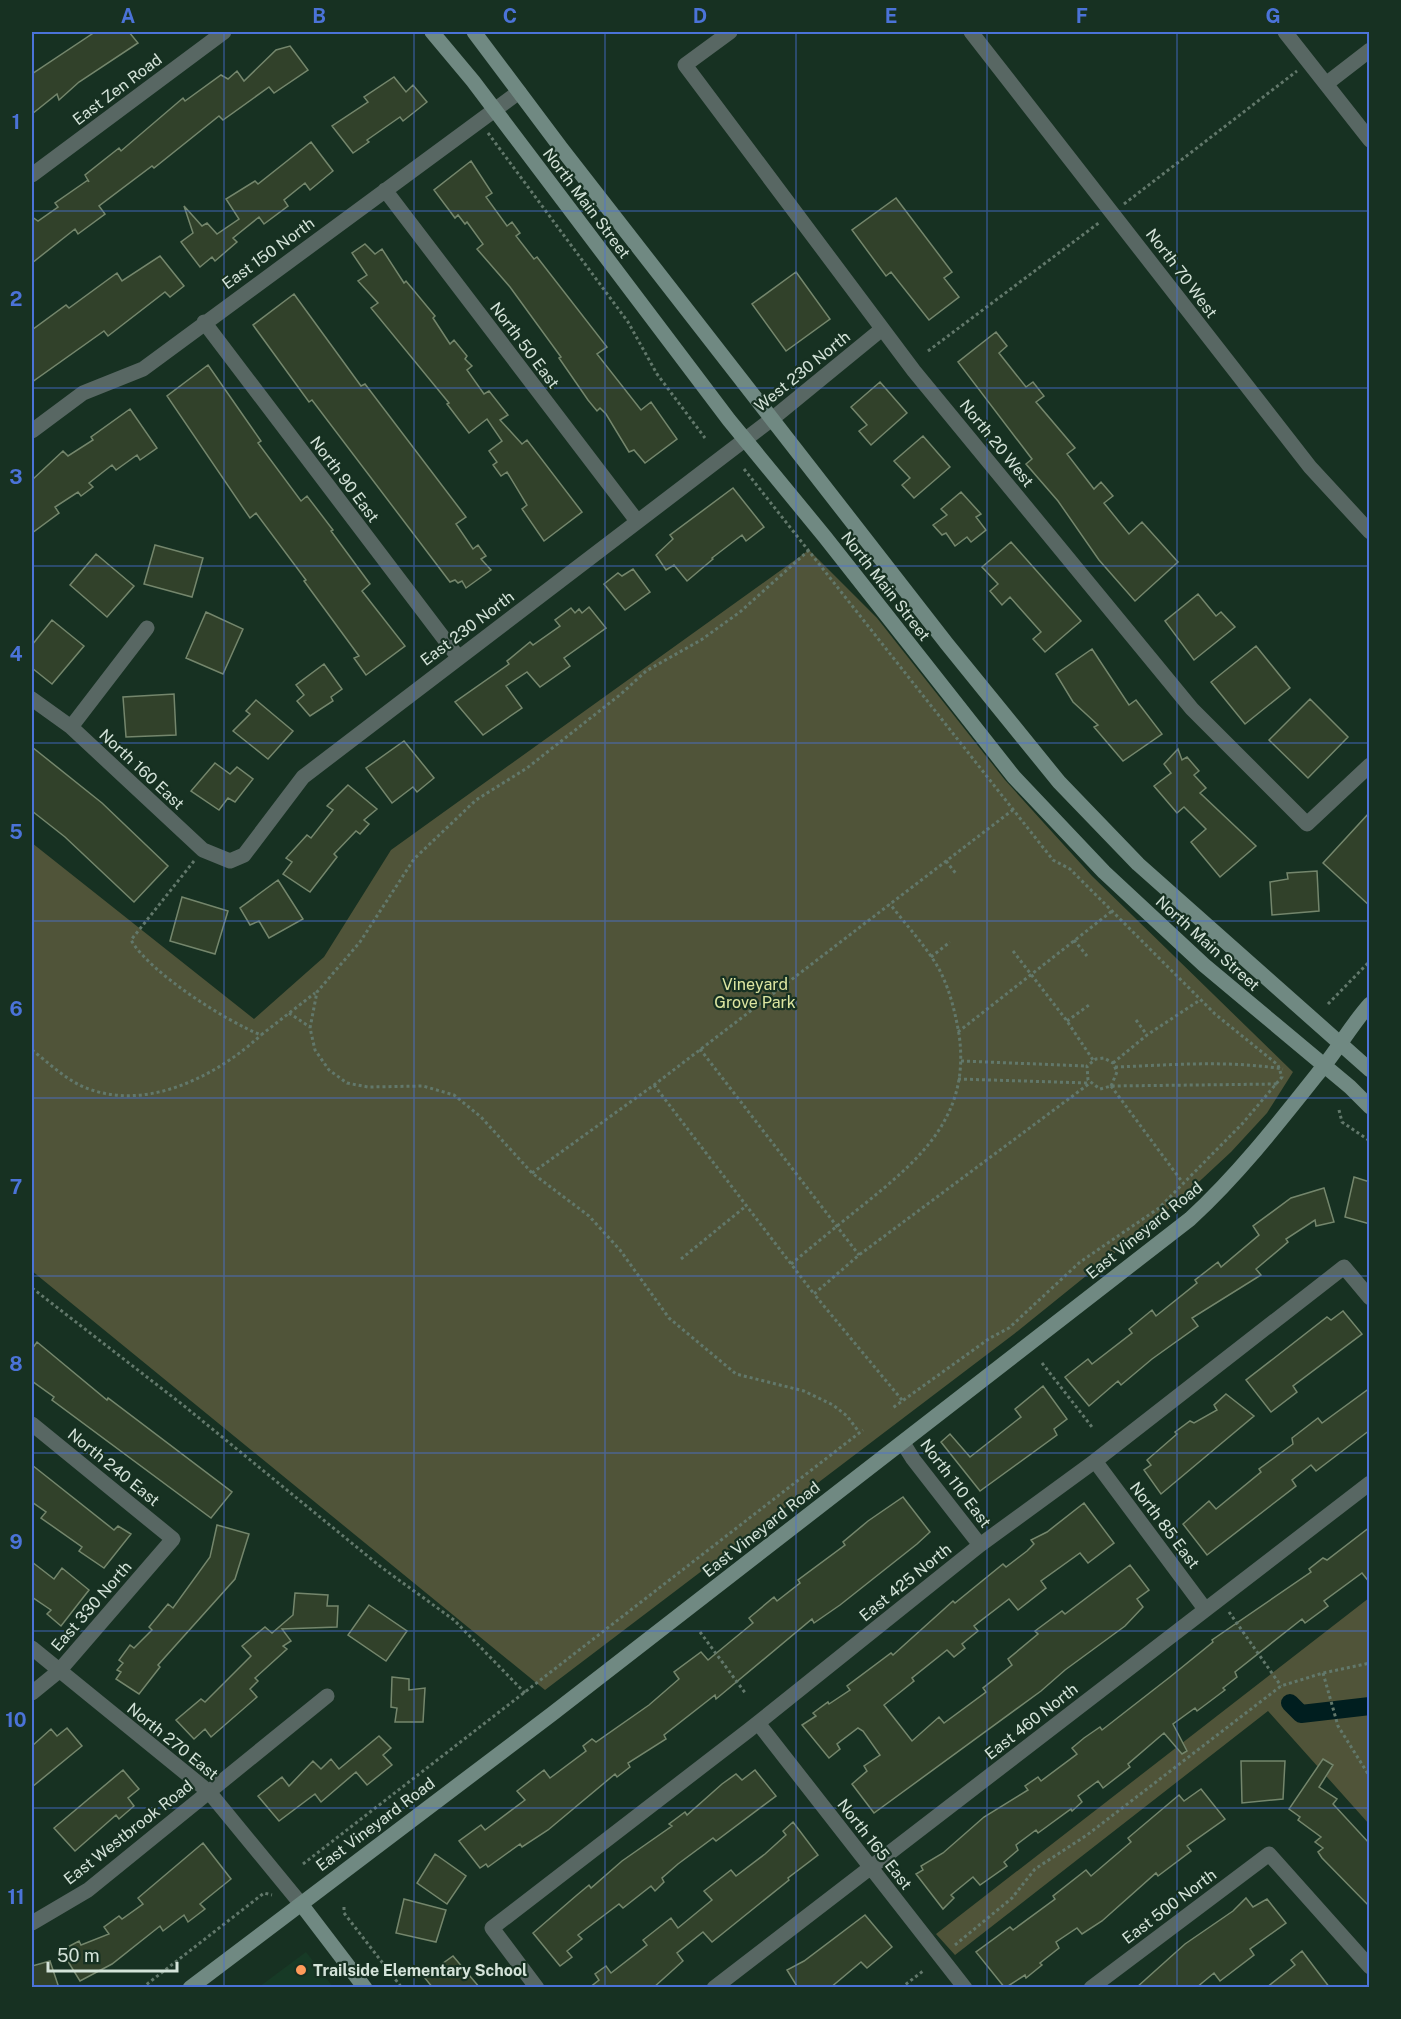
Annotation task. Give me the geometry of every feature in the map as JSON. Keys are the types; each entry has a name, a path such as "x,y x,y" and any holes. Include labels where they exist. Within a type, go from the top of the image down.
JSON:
{"main road":[{"name":"North Main Street","path":"432,32 494,110 744,440 825,537 1014,777 1129,895 1204,965 1350,1087 1370,1107"},
{"name":"North Main Street","path":"474,32 947,644 1059,782 1138,864 1370,1070"},
{"name":"East Vineyard Road","path":"190,1988 903,1443 1190,1219 1225,1187 1324,1066 1351,1025 1370,1004"},
{"path":"301,1904 365,1988"}],"street":[{"name":"East Zen Road","path":"32,175 224,32"},
{"name":"North 20 West","path":"730,32 685,65 882,329 1192,709 1307,824 1370,765"},
{"name":"North 70 West","path":"971,32 1310,467 1370,532"},
{"path":"1285,32 1370,140"},
{"path":"1326,84 1370,50"},
{"name":"East 150 North","path":"32,431 83,393 143,369 519,92"},
{"name":"North 50 East","path":"385,190 638,521"},
{"name":"North 90 East","path":"204,322 458,657"},
{"name":"West 230 North","path":"744,440 882,329"},
{"name":"East 230 North","path":"230,861 244,855 303,777 744,440"},
{"path":"71,727 147,628"},
{"name":"North 160 East","path":"32,699 71,727 203,850 230,861"},
{"name":"East 425 North","path":"537,1988 492,1928 758,1723 980,1545 1095,1461 1344,1267 1370,1298"},
{"name":"North 240 East","path":"32,1424 173,1539"},
{"name":"North 110 East","path":"903,1443 912,1459 980,1545"},
{"name":"North 85 East","path":"1095,1461 1205,1609"},
{"name":"East 460 North","path":"714,1988 1370,1483"},
{"name":"East 330 North","path":"32,1693 59,1671 173,1539"},
{"name":"North 270 East","path":"32,1648 209,1792 301,1904"},
{"name":"East Westbrook Road","path":"32,1923 88,1890 327,1696"},
{"name":"North 165 East","path":"758,1723 965,1988"},
{"name":"East 500 North","path":"1091,1988 1269,1854 1370,1967"}],"path":[{"path":"928,351 1308,62"},
{"path":"487,132 628,322 657,374 705,438"},
{"path":"32,1050 89,1089 138,1095 159,1093 200,1076 243,1052 261,1035 317,992 360,942 414,859 476,800 527,768 621,694 646,671 701,640 740,612 809,550"},
{"path":"532,1173 654,1084 1014,809"},
{"path":"946,861 957,875"},
{"path":"186,869 132,940 138,952 187,992 237,1026 261,1035"},
{"path":"791,1264 916,1162 935,1139 948,1113 958,1079 961,1061 958,1032 948,988 931,957 890,904"},
{"path":"958,1032 1030,973 1112,911"},
{"path":"1074,939 1087,956"},
{"path":"931,957 950,942"},
{"path":"1013,951 1067,1021 1093,1060"},
{"path":"1328,1004 1370,961"},
{"path":"303,1864 861,1431 847,1416 832,1405 804,1391 736,1374 669,1318 620,1250 589,1216 532,1173 481,1117 454,1095 423,1086 368,1088 347,1083 329,1070 315,1050 310,1028 317,992"},
{"path":"1114,1065 1147,1035 1200,1000"},
{"path":"1067,1021 1089,1005"},
{"path":"289,1013 310,1028"},
{"path":"1136,1020 1147,1035"},
{"path":"700,1049 859,1255"},
{"path":"891,1409 990,1338 1009,1328 1080,1262 1159,1208 1278,1084 1282,1077 1280,1068 1217,1064 1114,1065 1104,1058 1093,1060 1087,1066 961,1061"},
{"path":"1111,1086 1117,1077 1114,1065"},
{"path":"1087,1066 1090,1083"},
{"path":"958,1079 1090,1083 1100,1089 1111,1086 1278,1084"},
{"path":"814,1294 859,1255 1090,1083"},
{"path":"654,1084 814,1294 902,1400"},
{"path":"1111,1086 1183,1183"},
{"path":"1339,1110 1342,1122 1370,1141"},
{"path":"681,1259 746,1206"},
{"path":"32,1288 183,1404 381,1567 454,1620 525,1693"},
{"path":"1042,1363 1092,1427"},
{"path":"1229,1612 1281,1686"},
{"path":"700,1632 746,1694"},
{"path":"955,1945 1012,1898 1035,1869 1095,1828 1281,1686 1323,1673 1370,1663"},
{"path":"1323,1673 1338,1726 1370,1777"},
{"path":"142,1988 264,1893 272,1895"},
{"path":"344,1907 344,1913 402,1988"},
{"path":"901,1988 923,1971"}],"shaded area":[{"name":"Trailside Elementary School","path":"306,1952 333,1987 259,1987"}],"green space":[{"name":"Vineyard Grove Park","path":"809,550 877,618 1005,780 1092,876 1293,1072 1267,1113 1231,1152 1174,1205 1014,1334 545,1690 32,1271 32,843 254,1019 324,957 391,850"},
{"path":"1369,1598 1369,1824 1268,1711 955,1955 936,1934"}],"building":[{"path":"95,32 129,32 138,43 79,82 59,100 57,94 32,114 32,74"},
{"path":"290,46 308,70 274,93 269,87 223,120 219,116 154,168 152,166 99,206 105,214 78,234 75,229 32,263 32,217 38,221 58,207 55,203 88,180 85,175 119,148 121,151 183,98 185,101 221,75 228,79 237,71 244,81 276,50"},
{"path":"394,77 406,92 413,85 427,102 403,121 400,117 367,140 369,142 353,153 332,126 368,102 364,97"},
{"path":"311,142 333,171 310,190 305,183 284,200 288,206 264,224 259,217 233,238 237,242 215,261 212,257 200,267 181,242 193,233 184,206 202,226 207,223 217,234 239,219 226,199 255,181 258,184"},
{"path":"471,161 492,193 486,197 507,226 512,222 520,233 516,236 534,259 537,257 607,347 597,354 641,410 651,402 677,439 645,463 634,450 629,452 606,414 600,408 597,411 588,400 559,358 561,357 510,287 477,249 483,244 467,222 465,224 458,215 455,218 434,190"},
{"path":"896,198 952,272 944,278 959,297 929,320 891,272 886,276 852,230"},
{"path":"365,244 375,254 382,249 404,283 406,281 435,316 433,318 450,344 454,340 467,356 465,359 472,366 467,370 484,394 489,391 508,415 500,420 522,444 527,440 582,512 544,541 522,509 527,505 507,472 501,476 493,465 497,462 489,451 502,441 487,419 469,433 447,404 449,403 371,308 378,303 358,281 367,275 352,253"},
{"path":"160,256 184,286 170,297 165,292 108,336 104,331 32,382 32,330 66,305 69,308 117,273 122,281"},
{"path":"796,272 830,319 786,351 752,304"},
{"path":"294,294 361,386 365,384 466,517 456,524 473,549 478,545 486,556 481,559 491,570 466,588 462,581 450,582 312,400 309,402 253,325"},
{"path":"996,332 1007,346 999,353 1026,387 1033,382 1044,396 1036,402 1075,448 1067,454 1094,489 1101,482 1113,496 1104,503 1129,534 1142,522 1178,562 1135,601 1099,560 1058,501 1026,464 1032,459 958,362"},
{"path":"208,365 261,441 258,443 301,501 307,496 333,530 331,531 370,584 362,591 405,646 366,675 354,658 359,656 304,581 306,580 256,513 250,518 167,396"},
{"path":"880,382 907,413 871,445 859,431 867,425 851,407"},
{"path":"130,409 157,448 140,460 137,455 116,470 112,465 89,483 93,487 81,496 78,492 55,507 59,513 32,533 32,480 63,451 68,456 93,440 91,437"},
{"path":"923,436 950,467 914,498 902,485 910,478 894,461"},
{"path":"733,488 764,527 746,541 742,535 687,581 674,565 666,570 656,555 673,539 670,535"},
{"path":"961,492 981,514 976,517 986,530 971,542 967,537 955,546 946,533 942,535 933,525 947,515 941,509"},
{"path":"1011,542 1081,621 1045,652 1033,639 1041,632 1010,597 1002,605 990,591 998,584 982,567"},
{"path":"155,545 203,558 192,597 144,584"},
{"path":"96,554 134,586 107,617 70,585"},
{"path":"633,569 650,592 625,610 604,584 618,573 622,576"},
{"path":"1198,594 1216,616 1221,612 1235,627 1194,660 1165,621"},
{"path":"589,607 606,628 564,658 570,666 540,687 527,672 506,686 522,708 483,735 455,702 509,664 507,661 530,642 533,645 560,626 555,620 571,608 575,613 579,609 582,613"},
{"path":"206,612 243,629 223,674 186,658"},
{"path":"52,620 84,646 52,684 32,668 32,645"},
{"path":"1256,646 1290,688 1245,724 1211,682"},
{"path":"1092,649 1129,705 1136,700 1162,734 1123,761 1094,727 1098,725 1073,702 1056,674"},
{"path":"324,664 342,689 331,697 333,701 310,716 297,701 304,695 296,685"},
{"path":"174,694 176,735 126,737 123,697"},
{"path":"1310,699 1348,737 1308,778 1269,740"},
{"path":"256,700 293,731 268,759 233,731 250,714 246,711"},
{"path":"404,741 434,778 417,792 413,787 392,803 366,768"},
{"path":"32,747 102,803 168,866 134,902 65,837 32,811"},
{"path":"1178,749 1182,760 1187,757 1199,771 1194,775 1206,788 1200,793 1256,846 1220,877 1191,842 1206,829 1184,807 1177,813 1154,786 1171,773 1164,764"},
{"path":"215,763 230,774 237,767 253,779 235,802 228,798 219,810 191,791"},
{"path":"348,785 377,809 364,820 369,824 360,834 356,831 334,854 337,857 310,892 283,874 292,862 286,858 307,835 311,838 333,810 327,806"},
{"path":"1370,812 1370,906 1323,863"},
{"path":"1317,871 1319,911 1272,915 1270,882 1288,879 1287,873"},
{"path":"278,880 303,919 269,938 259,921 250,925 240,908"},
{"path":"182,897 228,911 215,954 170,941"},
{"path":"1354,1177 1370,1182 1370,1224 1345,1217"},
{"path":"1324,1188 1334,1222 1316,1226 1315,1220 1286,1239 1288,1242 1256,1269 1261,1275 1192,1318 1198,1326 1121,1385 1118,1381 1089,1406 1065,1377 1088,1359 1092,1364 1132,1333 1129,1329 1152,1310 1156,1316 1197,1283 1195,1280 1218,1262 1221,1267 1259,1235 1253,1226 1291,1198"},
{"path":"1343,1311 1362,1334 1293,1386 1297,1392 1271,1412 1246,1380 1327,1317 1331,1320"},
{"path":"37,1342 107,1400 108,1398 232,1492 211,1518 52,1400 54,1397 32,1381 32,1349"},
{"path":"1043,1386 1067,1419 1054,1429 1057,1435 980,1491 941,1442 950,1434 970,1457 1021,1417 1015,1409"},
{"path":"1370,1388 1370,1430 1316,1471 1311,1465 1292,1480 1296,1486 1207,1555 1183,1524 1209,1501 1216,1509 1261,1472 1259,1469 1293,1444 1292,1438 1318,1418 1322,1423"},
{"path":"1226,1394 1254,1416 1161,1494 1144,1470 1151,1465 1147,1460 1177,1434 1175,1432 1190,1421 1194,1423 1217,1410 1214,1405"},
{"path":"32,1465 114,1530 118,1526 131,1534 104,1568 79,1551 82,1547 41,1518 46,1512 32,1502"},
{"path":"903,1497 930,1532 917,1544 840,1605 814,1623 812,1619 716,1699 715,1695 664,1735 666,1739 628,1763 630,1767 617,1777 615,1774 548,1830 522,1847 520,1844 488,1867 486,1864 480,1868 459,1841 481,1825 485,1830 525,1800 517,1791 544,1770 550,1778 586,1751 583,1746 592,1739 596,1742 649,1705 679,1679 674,1672 701,1652 708,1660 753,1623 749,1618 774,1597 777,1601 800,1583 798,1580 845,1545 843,1542 868,1521"},
{"path":"1084,1503 1114,1543 1088,1563 1080,1553 1041,1581 1046,1588 1018,1610 1009,1599 974,1626 978,1631 962,1644 965,1648 954,1657 947,1650 912,1678 914,1681 884,1705 912,1741 939,1717 944,1723 986,1692 983,1688 1012,1665 1008,1659 1038,1634 1035,1631 1062,1611 1065,1614 1130,1565 1149,1590 1137,1599 1143,1607 1125,1626 1065,1670 1041,1691 874,1813 852,1784 867,1771 864,1766 880,1755 863,1731 858,1728 837,1744 840,1749 829,1758 802,1725 816,1716 813,1713 828,1702 829,1704 850,1690 847,1686 891,1653 893,1655 953,1601 955,1603 1003,1564 1006,1567 1034,1544 1031,1540 1047,1532"},
{"path":"217,1525 249,1534 235,1579 158,1665 160,1667 139,1694 116,1679 121,1672 117,1670 123,1663 119,1660 130,1645 134,1648 152,1630 149,1627 168,1604 173,1608 210,1557"},
{"path":"1370,1527 1370,1583 1362,1573 1324,1601 1328,1606 1305,1623 1302,1619 1235,1672 1237,1677 1223,1688 1225,1690 1197,1711 1195,1708 1173,1724 1187,1751 1182,1754 1164,1733 1128,1764 1130,1767 1103,1788 1098,1781 1078,1796 1082,1802 1072,1811 1071,1809 1038,1833 1036,1830 1016,1845 1018,1850 1004,1862 1007,1866 980,1885 973,1877 951,1895 954,1898 943,1909 916,1874 923,1870 921,1866 943,1853 984,1817 1028,1790 1025,1786 1038,1777 1041,1781 1077,1754 1072,1748 1100,1727 1102,1730 1213,1642 1212,1640 1311,1572 1309,1569 1323,1558 1327,1560"},
{"path":"32,1562 54,1579 62,1568 89,1590 61,1626 47,1614 51,1610 32,1597"},
{"path":"295,1593 328,1595 327,1606 338,1606 337,1627 282,1629 291,1641 283,1646 287,1649 255,1678 258,1681 250,1689 257,1697 211,1737 205,1729 194,1739 176,1720 201,1699 205,1702 251,1656 242,1646 265,1627 272,1633 293,1615"},
{"path":"369,1605 407,1631 386,1661 348,1635"},
{"path":"392,1677 409,1679 409,1690 425,1688 423,1722 395,1722 397,1708 391,1707"},
{"path":"67,1728 82,1746 32,1787 32,1746 51,1729 57,1736"},
{"path":"379,1736 391,1748 383,1755 392,1765 367,1785 356,1772 321,1802 315,1794 279,1821 258,1796 282,1777 289,1786 313,1761 321,1769 331,1759 339,1769"},
{"path":"1323,1759 1333,1765 1319,1787 1337,1799 1333,1804 1370,1844 1370,1907 1322,1858 1318,1852 1323,1848 1315,1842 1321,1837 1298,1820 1300,1817 1289,1809"},
{"path":"1241,1761 1285,1761 1283,1799 1242,1803"},
{"path":"123,1770 139,1789 128,1798 134,1806 119,1819 116,1815 75,1851 54,1828"},
{"path":"755,1770 776,1796 716,1841 713,1838 678,1864 662,1878 664,1882 655,1891 651,1886 623,1908 619,1904 578,1935 582,1939 567,1951 572,1957 560,1966 533,1933 589,1885 591,1888 622,1861 672,1826 669,1824 685,1812 687,1815 722,1784 736,1774 742,1780"},
{"path":"1201,1789 1225,1819 1187,1846 1191,1851 1158,1876 1156,1873 1102,1921 1082,1934 1077,1928 1056,1942 1059,1948 1040,1963 1042,1965 1026,1978 1025,1975 1005,1988 976,1952 1010,1927 1013,1930 1055,1899 1053,1896 1086,1870 1091,1876 1131,1842 1128,1838 1179,1795 1184,1801"},
{"path":"793,1822 818,1855 788,1878 789,1880 712,1942 703,1932 677,1953 683,1961 653,1988 589,1988 599,1980 595,1974 606,1966 611,1973 647,1945 643,1940 671,1918 678,1928 712,1900 704,1891 731,1870 736,1876 765,1854 786,1835 783,1831"},
{"path":"203,1843 231,1879 200,1904 205,1909 188,1922 184,1915 163,1931 160,1926 112,1964 80,1981 64,1955 64,1949 79,1941 81,1945 109,1934 104,1927 119,1916 122,1919 143,1904 138,1898"},
{"path":"435,1854 466,1876 447,1904 417,1883"},
{"path":"1246,1898 1253,1907 1267,1899 1286,1923 1250,1949 1254,1955 1220,1981 1214,1973 1196,1988 1136,1988 1185,1944 1233,1911"},
{"path":"404,1899 446,1910 436,1942 396,1933"},
{"path":"865,1915 892,1947 867,1968 861,1962 830,1988 798,1988 787,1970 804,1961"},
{"path":"1302,1951 1330,1988 1266,1988 1295,1965 1291,1960"},
{"path":"453,1956 480,1988 433,1988 424,1977"},
{"path":"50,1961 59,1988 32,1988 32,1966"}],"waterway":[{"path":"1290,1703 1301,1714 1370,1706"}],"place":[{"name":"Trailside Elementary School","path":"301,1970"}]}
